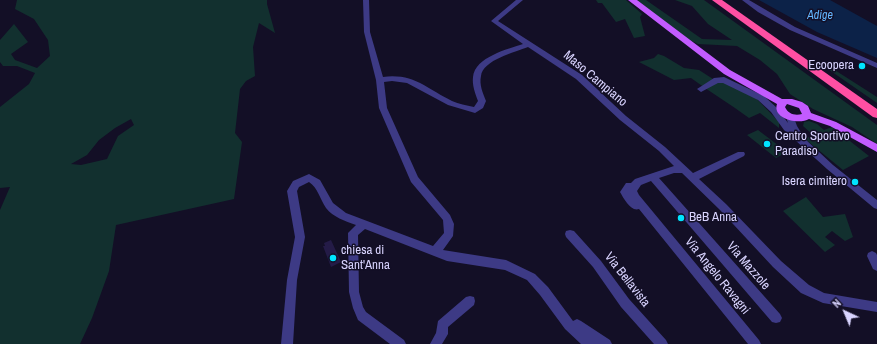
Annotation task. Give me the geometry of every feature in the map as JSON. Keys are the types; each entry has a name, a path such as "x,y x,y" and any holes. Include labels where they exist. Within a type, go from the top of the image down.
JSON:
{"highway":[{"path":"716,0 877,114"},
{"path":"723,0 877,108"}],"main road":[{"path":"632,0 727,72 782,103 790,101 800,105 807,111 807,115"},
{"path":"782,103 780,106 781,110 790,117 797,119 804,118 807,115"},
{"path":"807,115 833,124 877,148"}],"street":[{"path":"366,0 367,32 380,80 383,108 414,179 447,218 451,226 449,236 435,251"},
{"name":"Maso Campiano","path":"520,0 494,20 579,77 623,118 662,149 723,207 777,264 805,289 822,298 877,307"},
{"path":"745,0 768,16 791,28 877,66"},
{"path":"380,80 392,78 413,81 448,102 475,110 482,101 478,90 476,77 478,70 484,64 495,58 529,44"},
{"path":"701,89 717,80 724,80 761,98 774,110 787,128 830,167 877,205"},
{"path":"790,117 793,127 802,141"},
{"path":"692,178 741,154"},
{"path":"633,187 638,182 653,176 674,169 683,170"},
{"name":"Via Mazzole","path":"653,176 776,318"},
{"path":"287,344 292,280 300,237 293,195 294,187 301,181 312,179 319,185 331,208 343,216 447,256 506,265 531,277 544,291 563,317 590,344"},
{"name":"Via Angelo Ravagni","path":"673,251 627,196 625,192 626,188 629,186 633,187 632,191 636,198 755,344"},
{"path":"364,224 353,233 354,292 358,308 362,316 400,344"},
{"name":"Via Bellavista","path":"570,234 597,264 625,303 662,344"},
{"path":"872,256 877,266"},
{"path":"436,344 442,334 442,325 470,301"},
{"path":"563,317 573,321 581,329 606,344"}],"green space":[{"path":"17,0 267,0 275,33 259,23 253,47 255,76 246,81 240,89 235,133 242,142 234,199 116,225 109,271 92,318 80,344 0,344 0,210 10,187 0,188 0,107 29,84 35,73 17,66 3,66 0,62 0,40 14,24 28,42 11,54 15,60 37,68 50,56 48,40 34,19 15,9","holes":["131,119 134,125 118,136 107,159 81,165 71,164 87,155 99,140 115,128"]},
{"path":"596,0 626,0 642,14 640,17 645,36 634,38 625,19 616,22 602,3 598,3"},
{"path":"637,0 646,0 702,39 732,40 708,24 692,6 675,0 704,0 877,125 877,144 852,127 813,109 790,94 777,74 760,60 737,46 698,44 683,37"},
{"path":"658,54 684,68 699,70 713,79 725,79 752,94 779,122 779,128 760,113 749,118 691,78 674,80 639,62 654,58"},
{"path":"825,67 830,67 877,97 877,103"},
{"path":"809,121 817,124 824,130 832,127 869,156 843,170 805,139 813,135 803,126 804,122"},
{"name":"Centro Sportivo Paradiso","path":"758,130 787,152 776,158 747,135"},
{"path":"806,197 823,217 845,214 853,237 845,241 832,231 825,237 835,245 825,252 783,211"}],"water":[{"name":"Adige","path":"759,0 830,0 877,26 877,58 817,32"}],"building":[{"name":"chiesa di Sant'Anna","path":"331,240 341,262 331,267 323,246 325,246 324,243"}],"place":[{"name":"Ecoopera","path":"862,66"},
{"name":"Centro Sportivo Paradiso","path":"767,144"},
{"name":"Isera cimitero","path":"855,182"},
{"name":"BeB Anna","path":"681,218"},
{"name":"chiesa di Sant'Anna","path":"333,258"}]}
